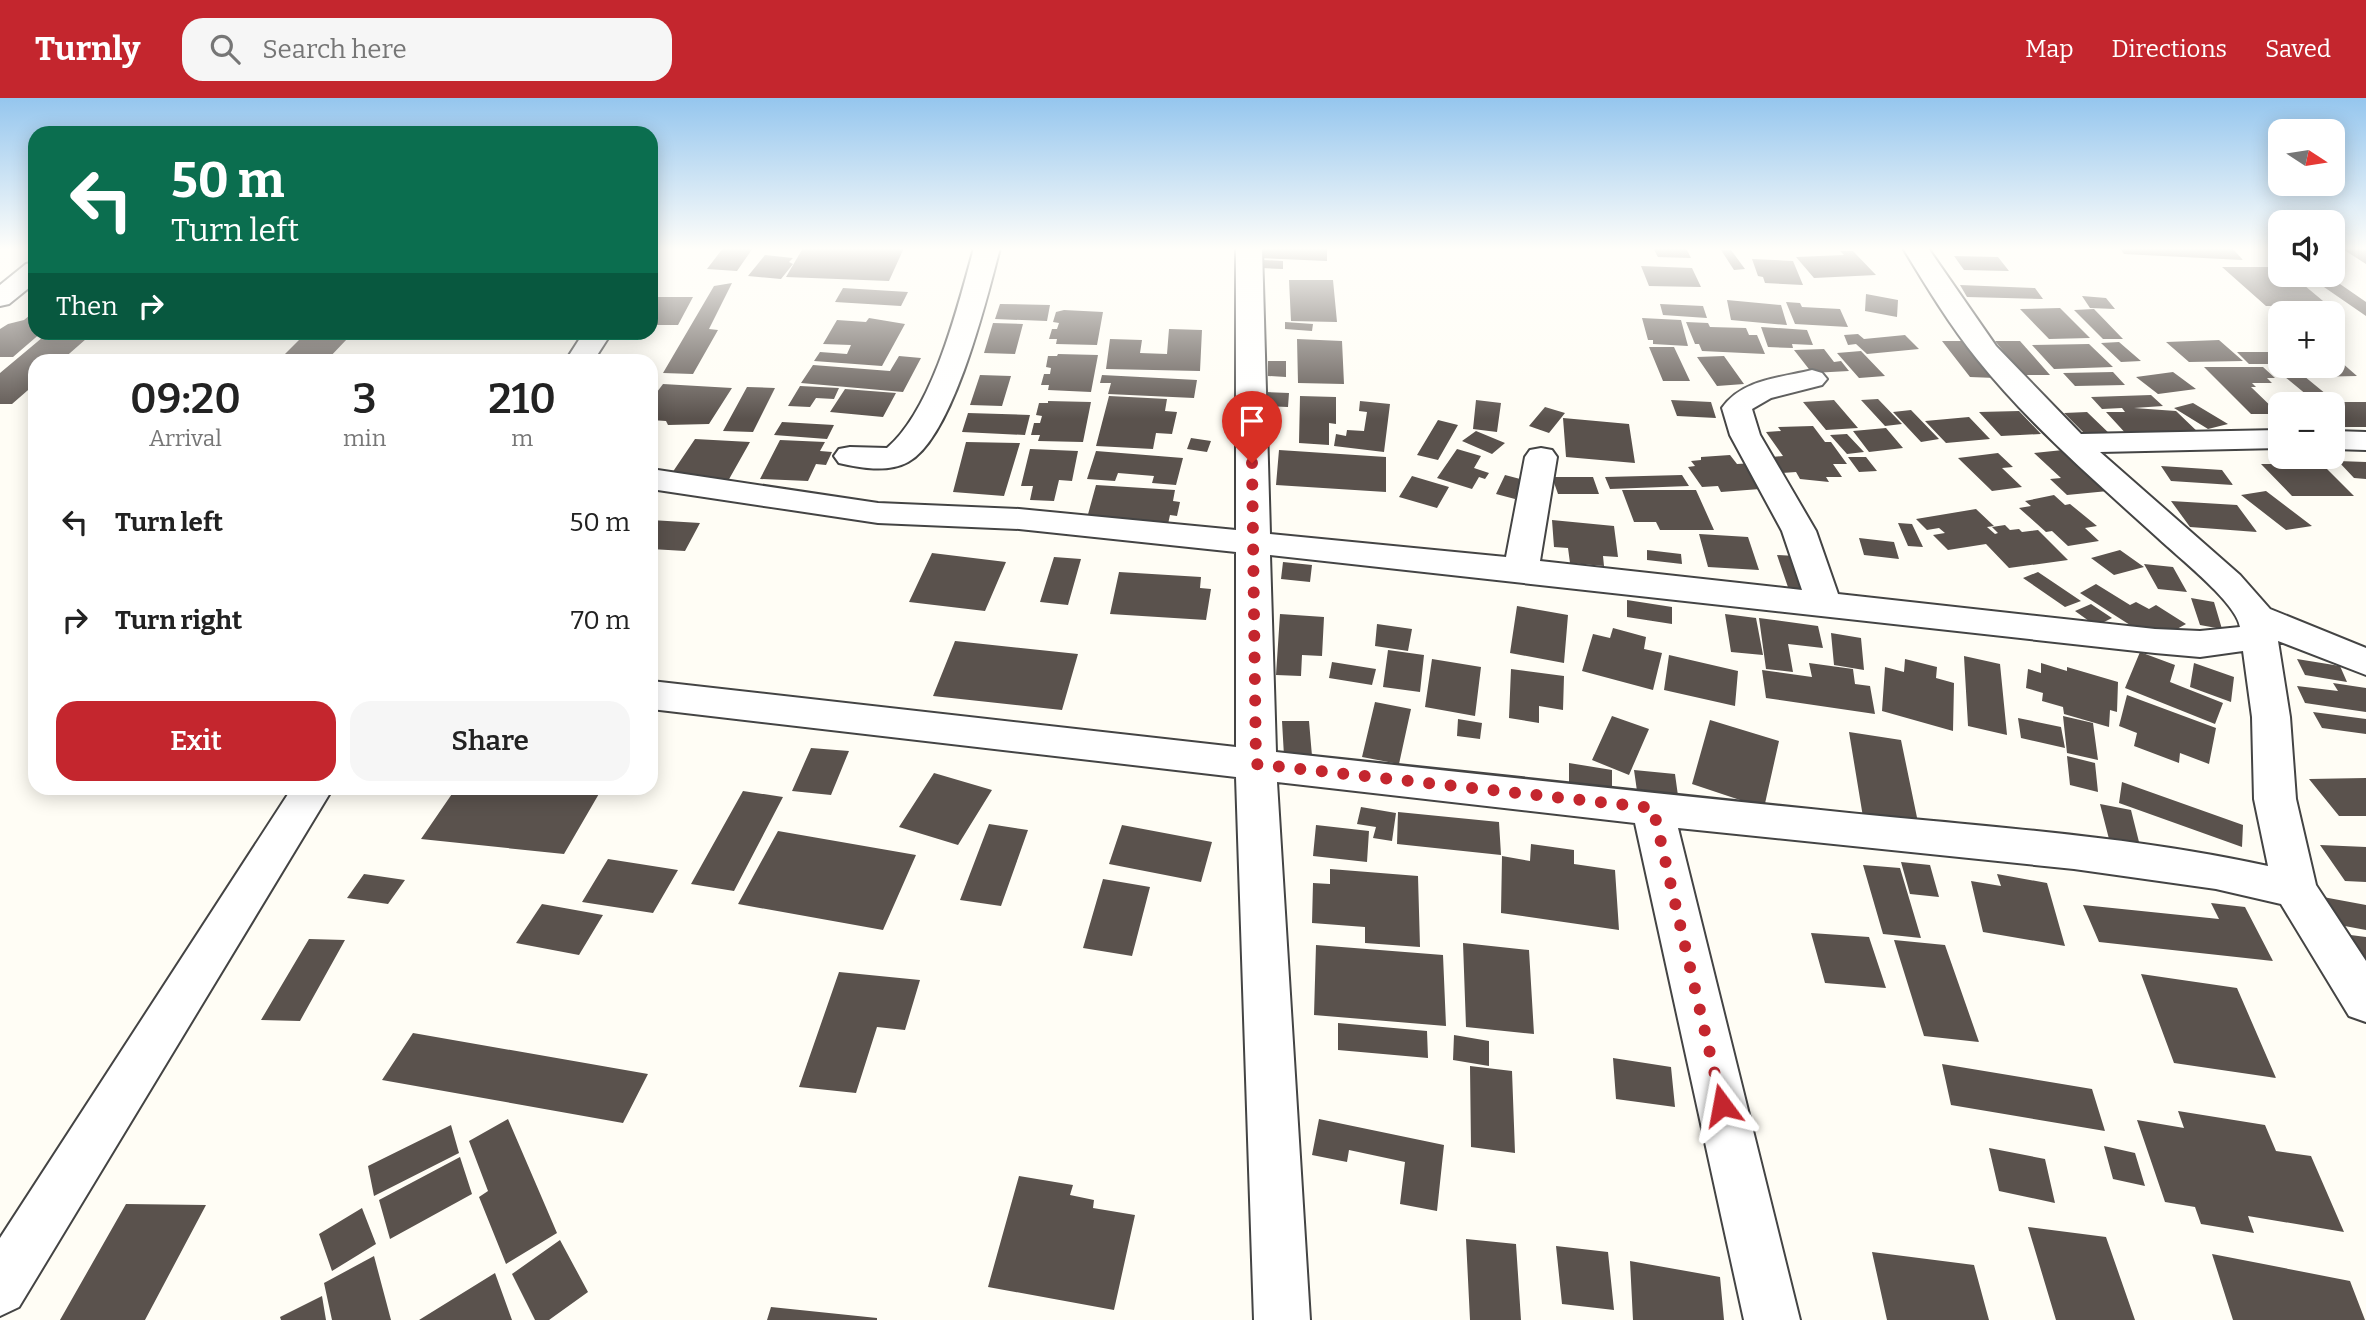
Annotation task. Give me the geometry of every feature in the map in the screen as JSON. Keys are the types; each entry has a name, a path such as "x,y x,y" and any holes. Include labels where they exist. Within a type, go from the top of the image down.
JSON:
{"street":[{"path":"850,456 885,459 900,455 915,442 936,402 972,305"},
{"path":"1250,305 1256,764 1282,1320"},
{"path":"1951,305 1998,366 2074,443 2228,583 2259,628 2275,799 2295,890 2366,1001"},
{"path":"1812,379 1757,393 1742,400 1737,408 1745,435 1800,531 1825,604"},
{"path":"2074,443 2268,439"},
{"path":"2345,440 2366,441"},
{"path":"1521,570 1541,457"},
{"path":"658,480 878,513 1019,519 1521,570 2200,644 2259,628 2366,662"},
{"path":"2200,644 2266,682"},
{"path":"658,696 1653,808 2074,852 2216,872 2295,890"},
{"path":"0,1288 309,795"},
{"path":"1653,808 1772,1320"}],"building":[{"path":"658,305 689,305 678,325 658,325"},
{"path":"703,305 721,305 709,329 718,330 693,374 663,373"},
{"path":"1000,305 1050,305 1047,321 995,319"},
{"path":"1290,305 1335,305 1337,322 1291,321"},
{"path":"1660,305 1703,306 1707,318 1663,315"},
{"path":"1728,305 1781,305 1787,325 1731,320"},
{"path":"1787,305 1840,309 1848,327 1795,324"},
{"path":"1865,305 1898,305 1897,317 1865,311"},
{"path":"2088,305 2112,305 2115,309 2090,308"},
{"path":"2350,305 2366,305 2366,316"},
{"path":"2060,308 2090,338 2049,339 2020,309"},
{"path":"2094,309 2123,339 2103,339 2074,310"},
{"path":"1056,312 1103,312 1097,345 1056,344 1057,339 1049,339 1052,329 1057,329 1059,323 1053,322"},
{"path":"28,317 28,340 33,340 13,357 0,357 0,329"},
{"path":"869,318 905,324 882,366 814,361 820,352 847,354 851,345 823,344 837,320 866,322"},
{"path":"1642,318 1681,320 1688,346 1653,344 1653,340 1648,340"},
{"path":"1285,322 1313,324 1312,331 1285,329"},
{"path":"1686,322 1708,323 1710,327 1746,328 1749,335 1757,335 1765,354 1702,351 1699,344 1695,344"},
{"path":"993,323 1023,324 1015,354 984,353"},
{"path":"1761,327 1807,330 1813,345 1792,344 1793,348 1768,347"},
{"path":"1169,329 1202,330 1200,371 1106,369 1110,339 1142,340 1140,353 1167,354"},
{"path":"1858,334 1864,339 1905,335 1919,349 1867,354 1856,344 1848,345 1844,335"},
{"path":"1297,339 1342,341 1344,384 1298,383"},
{"path":"39,340 85,340 69,354 28,354 28,390 12,404 0,404 0,373"},
{"path":"299,340 346,340 333,354 285,354"},
{"path":"2219,340 2243,361 2189,362 2166,342"},
{"path":"1942,341 1968,341 1996,378 1970,377"},
{"path":"1995,341 2020,341 2050,375 2023,375"},
{"path":"2119,342 2141,361 2121,362 2101,343"},
{"path":"2089,344 2113,367 2054,369 2032,345"},
{"path":"1649,347 1674,347 1690,381 1663,381"},
{"path":"1824,349 1834,362 1841,361 1849,371 1812,373 1794,350"},
{"path":"1861,351 1885,376 1859,378 1837,353"},
{"path":"2237,352 2268,352 2268,364 2249,364"},
{"path":"1098,355 1091,392 1048,390 1049,385 1041,385 1044,374 1050,374 1051,368 1046,367 1048,356"},
{"path":"899,356 921,358 903,392 801,383 813,365 890,371"},
{"path":"1724,356 1744,384 1717,386 1697,357"},
{"path":"1268,361 1286,361 1286,377 1268,376"},
{"path":"2345,366 2357,376 2345,376"},
{"path":"2204,367 2263,367 2268,372 2267,378 2272,383 2252,383 2256,387 2251,387 2268,403 2268,414 2251,414"},
{"path":"2113,372 2125,385 2075,386 2063,373"},
{"path":"2173,372 2196,389 2158,394 2136,377"},
{"path":"980,375 1011,376 1002,406 970,405"},
{"path":"1102,375 1197,380 1194,398 1108,394 1111,383 1100,383"},
{"path":"2286,378 2306,378 2323,392 2303,392"},
{"path":"663,384 732,388 709,424 668,425 666,421 658,420 658,391"},
{"path":"800,386 839,388 834,399 816,398 810,407 788,406"},
{"path":"747,387 775,388 753,432 723,431"},
{"path":"845,389 896,393 883,417 830,412"},
{"path":"1265,392 1289,393 1288,407 1264,406"},
{"path":"2151,395 2163,406 2134,408 2176,411 2202,436 2129,437 2106,412 2125,412 2122,408 2102,409 2091,397"},
{"path":"1109,396 1167,399 1165,411 1177,412 1172,434 1156,433 1153,449 1096,446"},
{"path":"1300,396 1336,397 1336,424 1329,423 1329,445 1299,443"},
{"path":"1878,399 1902,424 1885,426 1861,400"},
{"path":"1476,400 1501,403 1497,432 1473,429"},
{"path":"1671,400 1711,402 1716,418 1677,416"},
{"path":"1834,400 1858,428 1826,430 1803,402"},
{"path":"1360,401 1390,404 1384,452 1334,446 1336,434 1346,436 1347,430 1364,431 1367,412 1359,411"},
{"path":"1091,402 1083,442 1038,441 1040,435 1031,435 1034,423 1040,423 1042,416 1036,415 1039,403"},
{"path":"2345,402 2366,402 2366,427 2345,427"},
{"path":"2193,403 2228,424 2208,429 2174,408"},
{"path":"1545,407 1565,413 1549,433 1529,426"},
{"path":"1911,410 1939,439 1921,442 1893,412"},
{"path":"2019,411 2041,434 2001,436 1979,412"},
{"path":"2087,412 2113,437 2089,438 2064,413"},
{"path":"968,413 1030,415 1025,435 962,432"},
{"path":"1969,417 1990,439 1946,443 1925,421"},
{"path":"1563,418 1629,424 1635,463 1566,457"},
{"path":"1438,420 1458,425 1438,460 1417,455"},
{"path":"782,422 834,425 827,439 774,435"},
{"path":"1813,426 1825,442 1831,442 1847,464 1833,464 1842,477 1826,477 1829,482 1800,479 1796,472 1782,473 1771,457 1783,456 1766,432 1781,431 1778,427"},
{"path":"1886,428 1903,448 1869,452 1853,431"},
{"path":"1476,431 1505,443 1492,454 1462,441"},
{"path":"1847,434 1864,452 1847,454 1830,435"},
{"path":"1191,438 1211,441 1207,452 1187,449"},
{"path":"695,439 750,442 728,481 670,476"},
{"path":"780,440 825,442 820,451 832,452 826,465 816,464 808,481 760,479"},
{"path":"966,442 1020,443 1004,496 953,492"},
{"path":"1030,449 1078,451 1072,481 1059,480 1054,501 1030,500 1033,486 1021,486"},
{"path":"1457,449 1481,456 1474,468 1489,473 1485,479 1479,477 1472,489 1437,478"},
{"path":"1279,450 1386,457 1386,492 1276,485"},
{"path":"2063,450 2108,491 2067,495 2050,479 2061,478 2034,453"},
{"path":"1096,451 1183,458 1176,485 1152,483 1154,476 1118,473 1115,481 1087,479"},
{"path":"1998,453 2013,467 2002,468 2022,487 1992,491 1958,458"},
{"path":"1730,455 1737,464 1754,463 1760,489 1721,492 1718,486 1702,487 1688,467 1695,466 1691,461 1701,460 1701,457"},
{"path":"1848,457 1866,457 1877,471 1859,472"},
{"path":"2345,461 2366,462 2366,479 2354,478 2345,468"},
{"path":"2261,464 2268,464 2268,469 2327,469 2354,496 2292,496"},
{"path":"2161,466 2222,470 2233,485 2171,481"},
{"path":"1505,475 1524,480 1515,499 1496,494"},
{"path":"1682,475 1689,486 1610,489 1605,477"},
{"path":"1412,476 1449,487 1437,508 1399,497"},
{"path":"1552,477 1593,477 1599,494 1558,494"},
{"path":"1096,485 1175,490 1173,501 1180,502 1177,516 1170,515 1168,524 1087,518"},
{"path":"1622,490 1696,490 1714,530 1660,530 1656,522 1634,522"},
{"path":"2266,491 2312,526 2286,530 2241,495"},
{"path":"2054,495 2097,526 2085,528 2099,541 2068,546 2052,531 2046,532 2019,508 2031,506 2025,501"},
{"path":"2171,501 2237,505 2257,532 2190,527"},
{"path":"1976,509 1994,526 1987,527 1995,534 1998,533 1992,527 2005,525 2010,530 2019,529 2022,532 2038,530 2068,560 2009,568 1986,544 1948,550 1933,535 1945,533 1939,528 1927,530 1916,519"},
{"path":"658,520 700,523 685,551 658,549"},
{"path":"1552,520 1614,526 1618,557 1603,556 1604,566 1570,563 1568,548 1554,547"},
{"path":"1898,523 1912,524 1923,547 1908,546"},
{"path":"1699,534 1748,537 1759,570 1708,567"},
{"path":"1859,538 1894,542 1899,559 1864,555"},
{"path":"1647,550 1681,554 1682,564 1647,560"},
{"path":"2120,550 2144,567 2114,575 2091,558"},
{"path":"932,553 1006,562 985,611 909,602"},
{"path":"1777,555 1796,556 1811,595 1790,593"},
{"path":"1054,557 1081,559 1068,605 1040,602"},
{"path":"1283,562 1312,565 1310,582 1281,579"},
{"path":"2144,564 2173,567 2187,592 2158,589"},
{"path":"1119,572 1201,577 1200,588 1211,589 1206,620 1110,614"},
{"path":"2038,572 2081,601 2065,607 2023,578"},
{"path":"2096,584 2130,605 2136,602 2149,609 2156,605 2186,624 2155,641 2080,593"},
{"path":"2191,598 2214,602 2222,629 2200,625"},
{"path":"1627,600 1672,607 1672,624 1627,617"},
{"path":"2091,604 2112,618 2096,626 2075,611"},
{"path":"1517,606 1568,615 1564,663 1510,653"},
{"path":"1280,614 1324,617 1322,656 1302,655 1301,676 1276,675"},
{"path":"1725,614 1756,618 1763,655 1731,652"},
{"path":"1759,618 1818,626 1823,648 1788,644 1793,672 1766,669"},
{"path":"1377,624 1412,629 1408,651 1375,646"},
{"path":"1613,628 1646,637 1644,649 1662,653 1653,690 1582,671 1593,634 1610,638"},
{"path":"1831,633 1861,638 1864,670 1834,665"},
{"path":"955,641 1078,654 1062,710 933,696"},
{"path":"1388,650 1424,655 1420,692 1383,687"},
{"path":"2140,652 2175,665 2170,682 2223,703 2215,724 2125,688"},
{"path":"1669,655 1738,671 1735,706 1664,690"},
{"path":"1964,656 2000,664 2007,735 1968,726"},
{"path":"1432,659 1481,667 1475,716 1425,707"},
{"path":"1905,659 1937,667 1936,678 1954,683 1953,731 1882,711 1885,667 1904,672"},
{"path":"2297,659 2340,666 2347,682 2305,675"},
{"path":"1332,662 1376,669 1372,685 1329,678"},
{"path":"1809,663 1853,669 1855,684 1870,686 1875,714 1766,698 1762,670 1812,677"},
{"path":"2041,663 2067,671 2067,667 2118,682 2117,712 2110,710 2109,727 2064,714 2063,707 2042,701 2043,693 2026,688 2028,669 2041,673"},
{"path":"2194,663 2234,677 2231,702 2190,687"},
{"path":"1511,669 1564,676 1563,710 1539,706 1539,723 1509,718"},
{"path":"2333,683 2366,688 2366,712 2305,703 2297,686 2338,691"},
{"path":"2127,695 2216,728 2209,764 2180,753 2179,763 2134,746 2137,733 2119,726"},
{"path":"1375,702 1411,709 1399,764 1362,757"},
{"path":"2313,712 2366,719 2366,734 2322,728"},
{"path":"1612,716 1649,729 1629,775 1592,760"},
{"path":"2063,716 2093,723 2098,760 2067,753"},
{"path":"2018,718 2061,727 2065,748 2021,738"},
{"path":"1458,719 1482,723 1480,739 1457,736"},
{"path":"1710,720 1779,741 1764,808 1692,784"},
{"path":"1282,721 1309,721 1312,756 1284,756"},
{"path":"1849,732 1901,740 1920,832 1864,823"},
{"path":"811,748 849,751 831,795 792,791"},
{"path":"2067,756 2095,763 2098,792 2070,785"},
{"path":"1569,763 1612,770 1612,797 1569,790"},
{"path":"1634,770 1675,774 1679,803 1638,798"},
{"path":"934,773 992,790 958,845 899,827"},
{"path":"2366,778 2366,816 2339,816 2309,779"},
{"path":"2122,782 2243,825 2242,847 2119,803"},
{"path":"743,791 783,797 734,891 691,884"},
{"path":"451,795 598,795 564,854 421,839"},
{"path":"2100,804 2131,810 2140,846 2109,839"},
{"path":"1361,807 1396,813 1392,841 1373,838 1376,827 1357,824"},
{"path":"1398,812 1499,822 1501,855 1397,844"},
{"path":"989,824 1028,830 1001,906 960,900"},
{"path":"1122,825 1212,842 1201,882 1109,864"},
{"path":"1316,825 1369,831 1367,862 1313,856"},
{"path":"778,831 916,855 883,930 738,904"},
{"path":"1531,844 1574,850 1574,864 1615,870 1619,930 1501,913 1502,856 1530,861"},
{"path":"2320,845 2366,847 2366,882 2345,881"},
{"path":"608,859 678,870 653,913 582,902"},
{"path":"1901,862 1930,865 1939,897 1910,894"},
{"path":"1863,865 1900,868 1921,938 1883,934"},
{"path":"1330,869 1418,876 1420,947 1365,943 1365,927 1312,923 1313,883 1330,884"},
{"path":"364,874 405,880 388,904 347,898"},
{"path":"1997,874 2047,883 2065,946 1983,932 1971,881 2001,886"},
{"path":"1103,879 1150,887 1132,956 1083,948"},
{"path":"2323,897 2366,905 2366,930 2334,924"},
{"path":"2211,903 2245,907 2273,961 2099,942 2083,905 2219,919"},
{"path":"542,904 603,915 579,955 516,943"},
{"path":"1811,933 1869,937 1886,988 1825,983"},
{"path":"2335,933 2366,937 2366,964"},
{"path":"309,939 345,940 300,1021 261,1020"},
{"path":"1894,940 1945,945 1979,1042 1924,1036"},
{"path":"1463,943 1529,950 1534,1034 1466,1027"},
{"path":"1316,945 1443,955 1446,1026 1314,1015"},
{"path":"839,972 920,980 905,1030 877,1027 856,1093 799,1087"},
{"path":"2141,974 2237,988 2276,1078 2174,1063"},
{"path":"1338,1023 1427,1031 1428,1058 1338,1050"},
{"path":"413,1033 648,1074 623,1123 382,1080"},
{"path":"1454,1035 1489,1041 1489,1066 1453,1060"},
{"path":"1613,1058 1671,1067 1675,1107 1616,1099"},
{"path":"1942,1064 2092,1089 2105,1131 1951,1105"},
{"path":"1470,1066 1512,1071 1515,1153 1471,1147"},
{"path":"2178,1111 2265,1125 2276,1151 2311,1156 2344,1232 2248,1216 2254,1233 2201,1224 2195,1207 2165,1202 2137,1120 2184,1128"},
{"path":"508,1119 557,1233 506,1264 479,1197 488,1191 469,1141"},
{"path":"1319,1119 1444,1145 1437,1211 1400,1204 1405,1162 1349,1150 1347,1162 1312,1155"},
{"path":"451,1125 459,1153 374,1196 368,1166"},
{"path":"2104,1146 2135,1153 2145,1186 2113,1179"},
{"path":"1989,1148 2045,1159 2055,1203 1999,1191"},
{"path":"460,1157 472,1194 390,1239 379,1200"},
{"path":"1019,1176 1073,1185 1070,1195 1094,1200 1093,1208 1135,1215 1114,1310 988,1287"},
{"path":"126,1204 206,1205 145,1320 60,1320"},
{"path":"362,1208 376,1244 332,1271 319,1234"},
{"path":"2028,1227 2106,1237 2135,1320 2056,1320"},
{"path":"1466,1239 1516,1244 1521,1320 1470,1320"},
{"path":"560,1240 588,1292 549,1320 535,1320 512,1274"},
{"path":"1556,1246 1608,1252 1614,1310 1562,1304"},
{"path":"1872,1252 1974,1265 1989,1320 1887,1320"},
{"path":"2212,1254 2350,1281 2365,1320 2233,1320"},
{"path":"374,1256 391,1320 332,1320 324,1283"},
{"path":"1630,1261 1720,1277 1724,1320 1633,1320"},
{"path":"495,1273 512,1320 419,1320"},
{"path":"322,1296 326,1320 281,1320 280,1317"},
{"path":"771,1307 877,1318 877,1320 767,1320"}],"route":[{"path":"1252,463 1256,764 1653,808 1722,1105"}]}
